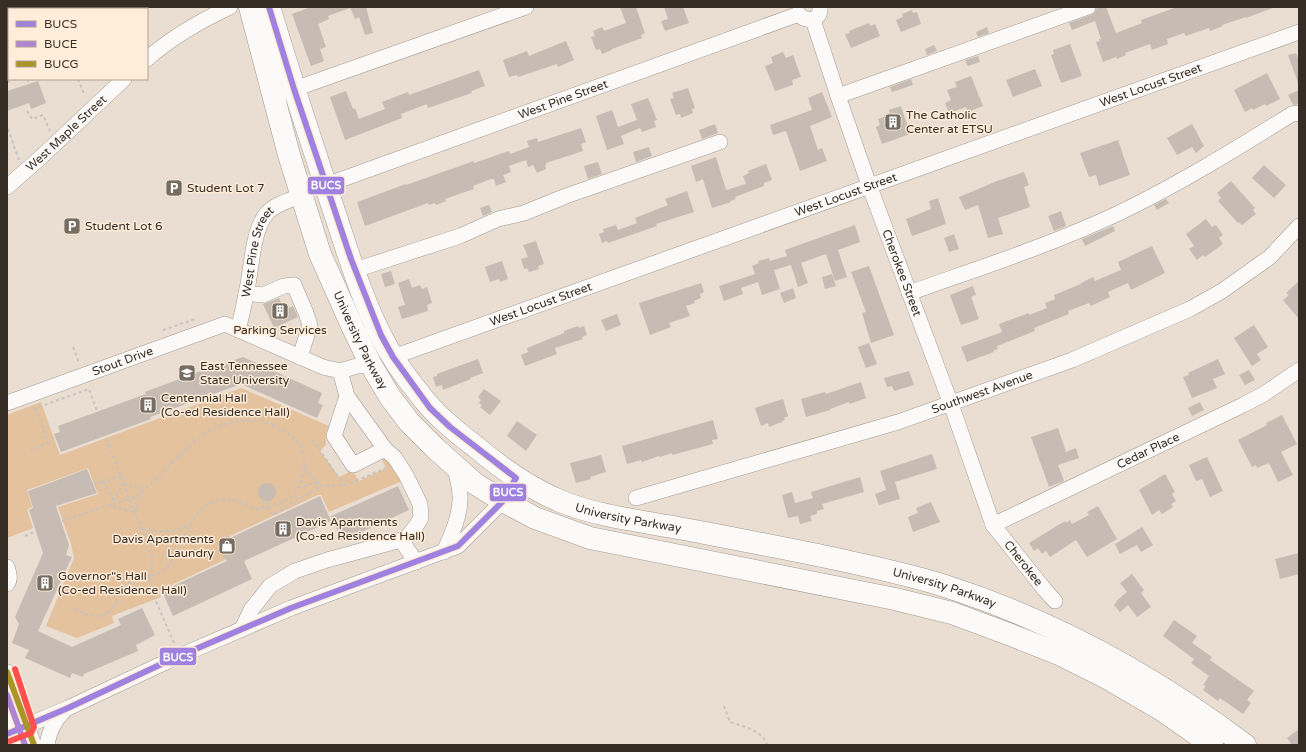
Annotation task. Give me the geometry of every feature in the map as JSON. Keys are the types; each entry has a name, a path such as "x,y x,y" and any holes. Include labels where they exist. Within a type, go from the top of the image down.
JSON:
{"highway":[{"name":"University Parkway","path":"250,7 289,155 320,254 371,365 390,397 409,422 455,467 474,483 535,518 590,538 895,599 952,613 1011,634 1059,654 1107,678 1162,710 1212,745"},
{"name":"University Parkway","path":"269,7 294,89 355,270 381,335 393,357 430,408 450,427 516,478 532,488 554,498 591,512 811,554 877,568 944,586 1019,614 1081,641 1140,674 1195,708 1245,745"},
{"path":"302,194 326,185"},
{"path":"371,365 393,357"},
{"path":"503,501 516,478"},
{"path":"806,581 811,554"}],"street":[{"path":"148,58 160,47 184,31 230,7"},
{"path":"274,96 526,7"},
{"path":"838,96 1088,7"},
{"name":"Cherokee Street","path":"808,12 869,185 951,404 993,525"},
{"name":"West Pine Street","path":"326,185 808,12"},
{"name":"West Locust Street","path":"393,357 1299,32"},
{"name":"West Maple Street","path":"7,187 123,80"},
{"path":"909,293 1062,237 1118,213 1165,190 1240,147 1292,114 1299,113"},
{"path":"355,270 460,236 498,219 524,213 573,193 720,142"},
{"name":"West Pine Street","path":"238,330 255,244 262,222 266,214 274,207 302,194"},
{"name":"Southwest Avenue","path":"636,498 898,422 1072,360 1190,309 1222,291 1270,257 1299,226"},
{"path":"246,294 263,295 284,286 294,285 310,325 300,357"},
{"path":"238,330 323,367 340,371 357,366 371,365"},
{"name":"Stout Drive","path":"7,412 31,399 152,355 238,330"},
{"name":"Cedar Place","path":"993,525 1243,405 1264,394 1299,370"},
{"path":"242,629 251,610 270,586 295,572 327,560 401,540 408,536 421,518 420,504 406,475 395,458 385,449 347,396 340,371"},
{"path":"347,396 334,436 353,465 385,449"},
{"name":"Stout Drive","path":"7,403 31,399"},
{"path":"444,552 460,509 460,491 455,467"},
{"path":"17,734 68,708 168,661 291,608 458,546 503,501"},
{"name":"Cherokee","path":"993,525 1055,601"},
{"path":"401,540 416,562"},
{"path":"7,567 9,581 7,584"},
{"path":"7,672 17,734"},
{"path":"7,707 17,734 34,745"},
{"path":"46,745 50,731 56,720 68,708"}],"path":[{"path":"27,80 28,84"},
{"path":"78,80 87,100"},
{"path":"27,111 32,119 43,115 51,134"},
{"path":"8,129 20,162"},
{"path":"73,347 80,365"},
{"path":"30,451 48,443 36,408 89,389 97,411"},
{"path":"62,521 129,500 139,494 197,439 218,426 237,421 257,420 282,430 300,443 303,450 304,468 298,488 289,499 263,508 250,507 236,501 220,500 212,502 199,512 168,566 163,572 150,578 136,581 127,585 121,591 110,612 103,615 86,614 74,609"},
{"path":"106,437 129,500 149,545 152,555 150,578 151,590 174,643"},
{"path":"304,468 320,485"},
{"path":"94,484 121,476"},
{"path":"104,481 111,499 113,500"},
{"path":"298,488 309,484 346,486 346,481"},
{"path":"123,484 144,490"},
{"path":"110,506 123,484"},
{"path":"263,508 261,506 263,502 268,502 273,515 320,485"},
{"path":"135,512 144,490"},
{"path":"110,506 135,512"},
{"path":"142,529 165,532 187,526 192,523"},
{"path":"25,536 34,532"},
{"path":"724,706 730,722 757,732 767,742 767,745"}],"shaded area":[{"path":"241,388 329,426 326,432 326,445 320,451 339,477 351,471 359,481 386,468 382,460 383,458 394,466 402,481 329,512 321,495 318,495 230,536 239,553 159,591 161,597 112,616 114,623 77,638 46,626 74,558 71,544 58,507 98,494 88,468 27,490 32,507 27,510 33,528 7,538 7,415 41,402 60,455"}],"building":[{"path":"311,7 350,8 328,16 329,19 318,24 326,47 320,49 324,61 311,66 292,14"},
{"path":"350,7 366,7 373,33 365,35 359,17 355,19"},
{"path":"620,7 636,7 645,33 641,35 642,38 602,54 600,49 596,50 591,37 595,36 593,31 602,27 604,31 626,23"},
{"path":"664,7 683,7 689,23 665,31 661,21 668,19"},
{"path":"1097,7 1106,7 1116,33 1142,23 1141,20 1177,7 1273,8 1222,25 1223,26 1210,31 1209,28 1186,36 1184,33 1167,39 1168,44 1152,50 1150,44 1125,53 1126,55 1117,59 1116,57 1103,62 1096,42 1100,41 1099,39 1101,39 1095,21 1072,30 1069,23 1091,15 1095,12"},
{"path":"912,10 913,13 917,12 921,24 901,32 896,20 903,17 902,14"},
{"path":"869,23 870,26 875,24 880,36 851,48 845,34"},
{"path":"987,27 989,33 978,37 976,32"},
{"path":"566,41 574,60 558,67 557,64 518,77 517,75 509,77 503,60 527,51 529,56"},
{"path":"1070,44 1082,76 1061,83 1051,55 1054,54 1053,50"},
{"path":"934,45 937,51 927,55 925,49"},
{"path":"783,52 786,58 793,55 801,77 792,80 793,85 775,91 765,66 773,63 771,57"},
{"path":"1296,53 1299,60 1299,83 1288,55"},
{"path":"978,56 980,62 968,66 965,60"},
{"path":"1035,69 1042,86 1013,97 1006,80"},
{"path":"479,70 485,86 471,91 472,93 428,108 427,104 401,114 402,118 345,140 330,97 346,91 353,109 355,108 359,119 385,109 382,102 408,92 409,95"},
{"path":"1267,73 1280,99 1266,106 1265,104 1245,112 1234,90"},
{"path":"971,76 983,106 968,112 966,107 949,113 945,103 951,100 947,90 957,87 955,82"},
{"path":"911,79 913,85 892,92 890,87"},
{"path":"38,81 46,103 31,109 29,103 7,111 7,91"},
{"path":"688,88 695,108 692,109 693,113 681,118 680,114 676,115 670,99 674,98 672,93"},
{"path":"1299,90 1299,104 1293,105 1288,95"},
{"path":"822,92 832,117 810,126 818,150 822,148 827,161 800,171 786,131 773,135 770,125 812,110 808,98"},
{"path":"648,98 657,120 654,121 656,127 642,132 640,128 621,136 624,144 607,150 596,116 612,110 618,127 637,120 631,104"},
{"name":"The Catholic Center at ETSU","path":"901,106 910,134 882,144 876,127 880,125 878,119 886,116 885,114 890,113 889,110"},
{"path":"715,124 718,133 702,139 699,130"},
{"path":"1192,124 1204,146 1196,153 1192,147 1177,155 1167,138"},
{"path":"581,128 586,142 581,144 583,151 546,163 546,169 537,173 533,165 528,167 526,160 509,166 511,172 503,175 506,182 496,186 494,179 491,179 473,186 474,189 445,199 446,201 436,205 435,203 429,205 428,203 365,226 357,202 474,161 474,163 509,151 510,154 529,147 527,141 537,138 538,142"},
{"path":"1118,140 1130,175 1099,186 1096,175 1089,177 1080,153"},
{"path":"649,147 652,156 636,162 633,152"},
{"path":"716,157 726,190 746,184 743,176 749,173 748,171 766,164 772,180 764,183 764,186 735,197 736,199 730,201 731,202 712,208 703,179 696,182 691,166"},
{"path":"598,162 602,174 588,179 584,166"},
{"path":"1264,165 1286,185 1274,198 1252,178"},
{"path":"1024,172 1029,185 1024,187 1030,207 998,218 1003,234 988,238 978,205 965,210 959,197 997,181"},
{"path":"1231,181 1255,208 1253,210 1256,214 1242,225 1239,222 1238,223 1218,201 1221,198 1217,193"},
{"path":"687,191 694,212 656,224 657,226 608,243 607,241 602,243 599,234 604,232 603,229 616,225 618,230 637,223 635,218 668,205 665,199"},
{"path":"938,198 946,224 912,236 906,219 931,209 929,201"},
{"path":"1166,199 1169,203 1157,210 1154,205"},
{"path":"489,205 492,212 483,216 480,208"},
{"path":"1061,211 1066,226 1054,231 1048,216"},
{"path":"1206,219 1212,227 1216,225 1223,235 1219,238 1223,244 1205,257 1203,255 1197,260 1189,249 1194,246 1186,234"},
{"path":"855,225 860,242 838,250 847,277 835,281 826,254 801,263 808,283 798,287 791,265 774,270 780,289 762,295 758,282 741,288 743,294 724,301 719,286 755,274 752,266 759,263 758,261 769,258 770,261 787,256 785,250"},
{"path":"1113,226 1115,231 1085,246 1082,239"},
{"path":"954,234 959,249 949,252 944,238"},
{"path":"536,241 544,264 538,266 539,269 529,272 527,268 524,269 521,259 528,257 523,245"},
{"path":"1152,246 1165,273 1131,290 1128,283 1108,292 1110,297 1091,306 1089,303 1068,311 1069,314 1034,328 1035,331 997,346 998,349 993,351 994,352 967,362 961,347 1002,332 999,324 1047,308 1045,303 1055,299 1054,295 1081,284 1093,277 1095,281 1121,270 1118,262"},
{"path":"502,261 508,279 500,282 499,279 490,282 485,267"},
{"path":"869,266 894,335 871,343 862,313 866,312 851,272"},
{"path":"391,271 395,284 385,287 381,274"},
{"path":"832,274 836,286 825,289 822,277"},
{"path":"409,279 412,288 420,285 422,289 427,287 432,303 427,305 428,311 402,319 398,307 405,305 398,283"},
{"path":"1299,281 1299,319 1283,300 1289,295 1286,293"},
{"path":"701,283 704,292 700,294 701,298 694,301 695,303 686,306 690,316 669,323 671,327 650,335 639,303"},
{"path":"973,286 976,295 971,297 979,319 961,325 950,295"},
{"path":"793,288 796,298 784,303 780,293"},
{"name":"Parking Services","path":"279,298 284,310 293,306 298,317 274,328 263,304"},
{"path":"617,314 621,325 606,331 601,320"},
{"path":"1254,325 1268,347 1257,354 1261,360 1252,366 1234,338"},
{"path":"578,326 579,328 584,326 587,335 582,337 583,339 555,348 557,354 525,366 521,355 528,352 527,348"},
{"path":"869,343 877,364 866,368 858,347"},
{"name":"Centennial Hall (Co-ed Residence Hall)","path":"243,357 322,393 318,403 323,405 317,418 241,384 150,417 151,419 61,452 54,434 60,432 58,426 146,394 145,392 182,378 180,373 193,368 195,373"},
{"path":"478,359 483,373 443,390 442,385 436,387 433,377 437,376 437,374"},
{"path":"1218,359 1225,374 1213,379 1217,388 1192,398 1183,377 1189,375 1188,373"},
{"path":"1249,370 1255,380 1245,385 1239,375"},
{"path":"909,371 914,385 894,391 892,386 887,387 884,378"},
{"path":"861,382 866,398 850,404 849,402 830,410 806,417 801,399 825,392 826,394"},
{"path":"484,389 501,401 490,415 480,407 482,405 479,403 481,400 478,397"},
{"path":"783,399 788,416 784,418 785,420 769,427 768,423 761,426 755,408"},
{"path":"1200,402 1204,410 1192,416 1188,408"},
{"path":"1282,415 1297,444 1281,452 1293,475 1278,482 1269,463 1257,468 1256,465 1252,467 1238,440 1267,425 1266,423"},
{"path":"713,420 718,439 712,440 713,444 672,455 672,453 659,456 642,462 641,460 627,464 622,446"},
{"path":"517,421 537,435 526,451 507,436"},
{"path":"1058,428 1066,452 1076,448 1079,458 1058,465 1064,481 1049,487 1031,437"},
{"path":"932,454 937,469 895,482 900,499 879,505 875,494 886,490 880,471"},
{"path":"601,455 606,472 590,477 591,479 576,483 570,463"},
{"path":"1207,457 1223,491 1210,497 1202,479 1196,481 1189,465"},
{"name":"Governor\"s Hall (Co-ed Residence Hall)","path":"87,469 97,493 56,506 69,545 66,555 72,557 38,631 72,647 121,625 118,619 142,608 155,635 136,645 138,651 84,674 83,677 72,673 70,678 25,658 29,650 12,643 19,624 15,617 43,553 29,510 33,508 28,491"},
{"path":"1165,474 1175,492 1172,494 1176,501 1171,504 1173,507 1162,514 1159,510 1152,515 1139,490"},
{"path":"860,477 864,492 822,504 824,509 817,511 817,514 810,516 812,521 800,524 798,516 788,518 782,495 792,492 795,503 813,498 811,492"},
{"path":"267,483 273,486 276,492 273,498 267,501 261,498 258,492 261,486"},
{"name":"Davis Apartments (Co-ed Residence Hall)","path":"398,486 409,510 342,541 331,516"},
{"path":"320,496 331,521 244,561 252,579 173,616 162,591 227,561 217,543 229,536 230,538"},
{"path":"931,502 940,522 913,532 908,517 918,513 916,508"},
{"path":"1098,506 1117,539 1087,557 1076,540 1050,557 1046,551 1042,554 1038,548 1034,551 1029,543 1065,521 1066,523 1070,520 1072,524 1089,515 1087,512"},
{"path":"1142,527 1153,545 1141,552 1137,545 1120,554 1115,544"},
{"path":"1299,553 1299,574 1280,579 1275,559"},
{"path":"1132,574 1144,590 1141,593 1151,607 1137,617 1128,605 1120,612 1114,605 1117,602 1116,601 1127,592 1120,583"},
{"path":"1174,620 1197,636 1192,643 1212,657 1210,660 1254,691 1247,700 1251,703 1243,714 1220,698 1218,701 1203,690 1206,686 1203,685 1209,676 1191,663 1194,659 1163,636"},
{"path":"1299,729 1299,745 1292,745 1287,738"}],"transit line":[{"name":"BUCS","path":"7,734 68,708 168,661 291,608 458,546 503,501 516,478 450,427 430,408 393,357 381,335 351,259 294,89 269,7"},
{"path":"10,741 31,733 34,727 15,669"},
{"name":"BUCG","path":"7,672 34,745"},
{"name":"BUCE","path":"7,695 25,745"}],"place":[{"name":"The Catholic Center at ETSU","path":"893,122"},
{"name":"Student Lot 7","path":"174,188"},
{"name":"Student Lot 6","path":"72,226"},
{"name":"Parking Services","path":"280,311"},
{"name":"East Tennessee State University","path":"187,373"},
{"name":"Centennial Hall (Co-ed Residence Hall)","path":"148,405"},
{"name":"Davis Apartments (Co-ed Residence Hall)","path":"283,529"},
{"name":"Davis Apartments Laundry","path":"227,546"},
{"name":"Governor\"s Hall (Co-ed Residence Hall)","path":"45,583"}]}
